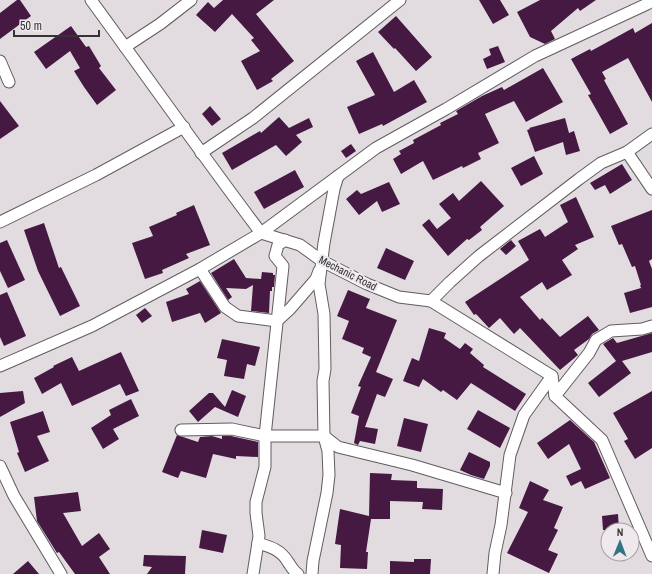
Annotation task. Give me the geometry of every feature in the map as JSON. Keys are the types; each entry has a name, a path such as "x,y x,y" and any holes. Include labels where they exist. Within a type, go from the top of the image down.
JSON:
{"street":[{"path":"91,0 184,127 201,153 261,233"},
{"path":"125,46 160,24 191,0"},
{"path":"201,153 253,118 400,0"},
{"path":"0,366 92,326 200,269 261,233 376,148 446,109 535,56 652,1"},
{"path":"0,61 9,82"},
{"path":"0,222 96,175 184,127"},
{"path":"652,134 627,152 602,163 578,179 479,256 431,301 552,376 555,396 602,440 652,556"},
{"path":"627,152 652,190"},
{"path":"312,574 312,561 327,492 329,475 328,451 324,436 324,314 319,284 324,243 338,176"},
{"name":"Mechanic Road","path":"261,233 300,245 322,261 367,284 399,297 431,301"},
{"path":"253,574 259,526 256,513 256,502 265,466 265,436 283,266 275,256 278,245 285,240"},
{"path":"277,321 290,309 316,279 322,261"},
{"path":"200,269 224,307 238,316 277,321"},
{"path":"555,396 590,353 596,340 611,331 642,329 652,326"},
{"path":"493,574 494,552 501,525 510,455 524,415 552,376"},
{"path":"181,430 232,429 265,436 324,436 338,447 412,465 506,493"},
{"path":"0,466 14,496 61,574"},
{"path":"258,543 269,546 281,552 294,572 298,574"}],"building":[{"path":"17,0 20,0 31,16 0,39 0,13"},
{"path":"223,0 274,0 256,14 294,61 271,79 273,81 257,90 241,61 260,51 251,40 254,38 232,14 215,32 196,15 208,2 214,8"},
{"path":"479,0 500,0 509,15 493,24"},
{"path":"540,0 596,0 580,11 578,8 551,31 555,39 545,44 530,37 517,12"},
{"path":"396,16 432,57 416,71 378,32"},
{"path":"652,23 652,102 628,58 602,72 606,79 604,80 628,124 610,134 588,95 591,94 571,59 590,49 591,51 633,28 635,33"},
{"path":"71,26 86,47 89,46 101,66 99,68 116,90 97,105 74,71 80,68 70,51 46,69 34,52"},
{"path":"498,46 505,62 487,69 483,59 491,55 489,49"},
{"path":"373,52 394,92 414,80 427,102 383,126 382,124 359,134 347,107 375,95 356,61"},
{"path":"543,68 563,102 526,122 514,101 485,114 499,143 478,153 481,159 463,168 462,166 433,180 423,161 401,174 393,159 401,154 399,151 414,143 413,140 441,125 440,123 458,114 456,111 482,96 502,87 504,90"},
{"path":"0,101 19,126 0,139"},
{"path":"210,106 221,119 212,126 202,114"},
{"path":"279,117 289,128 309,118 313,127 296,135 302,142 286,156 276,145 232,170 222,153 260,131 261,133"},
{"path":"565,118 569,133 574,131 580,151 566,155 563,142 535,152 527,130 530,129 529,128"},
{"path":"351,144 356,151 346,158 341,151"},
{"path":"534,156 543,174 521,186 511,168"},
{"path":"622,164 632,180 610,194 605,185 595,190 590,183"},
{"path":"295,170 304,187 264,209 254,192"},
{"path":"481,181 504,206 480,227 482,230 469,240 467,239 448,256 422,225 429,219 437,229 451,218 439,204 453,193 459,201"},
{"path":"389,182 400,204 382,212 377,201 359,215 346,199 357,190 361,194"},
{"path":"576,197 594,237 575,245 578,249 562,260 572,275 547,290 542,282 520,297 540,320 542,318 560,337 588,316 599,330 592,334 589,339 574,350 578,355 560,370 520,328 514,334 500,318 489,328 476,314 474,315 465,302 529,260 518,241 540,229 545,237 568,222 560,205"},
{"path":"194,205 210,245 186,254 189,258 162,270 163,273 145,279 132,243 153,236 149,227 177,215 176,213"},
{"path":"652,210 652,259 649,261 652,269 652,307 630,313 624,293 641,288 641,285 635,266 632,267 622,244 619,245 611,226"},
{"path":"44,223 59,268 61,267 80,306 60,316 38,271 24,230"},
{"path":"7,240 25,280 8,288 0,271 0,243"},
{"path":"511,240 516,246 506,255 500,249"},
{"path":"386,248 414,261 405,280 377,268"},
{"path":"234,259 246,278 261,279 262,272 273,273 273,275 275,275 274,287 272,287 272,291 270,291 269,313 251,311 253,285 246,289 226,288 232,297 228,300 211,273"},
{"path":"200,281 221,313 205,323 200,313 172,322 166,302 189,294 186,289"},
{"path":"348,290 370,299 366,308 397,320 376,372 393,379 385,397 377,394 365,427 378,429 375,444 360,441 358,445 354,443 359,416 351,413 361,387 358,386 371,357 362,353 364,348 342,339 349,321 337,316"},
{"path":"7,292 26,336 4,346 0,337 0,295"},
{"path":"145,308 152,316 142,323 136,315"},
{"path":"429,328 446,333 444,338 460,349 465,343 473,349 470,353 484,365 483,367 526,394 515,411 471,383 457,400 443,390 441,392 423,379 419,387 403,381 412,358 419,361"},
{"path":"652,333 652,352 622,361 631,373 599,397 588,383 616,361 603,344 613,338 617,343"},
{"path":"222,339 260,347 255,366 247,364 244,379 224,376 227,360 217,358"},
{"path":"121,352 139,391 126,396 120,384 72,406 61,383 42,394 34,378 54,367 53,366 72,357 79,371"},
{"path":"232,390 246,396 238,417 215,407 198,422 189,411 209,393 213,393 225,407"},
{"path":"23,391 25,403 0,417 0,393"},
{"path":"652,391 652,448 635,459 624,441 628,439 613,413"},
{"path":"131,399 139,416 113,429 119,439 103,449 91,428 111,415 109,410"},
{"path":"478,410 510,428 500,448 467,429"},
{"path":"43,411 50,432 37,436 49,461 25,472 17,453 19,452 10,422"},
{"path":"404,418 428,424 421,452 397,446"},
{"path":"570,420 594,442 610,478 585,489 581,481 571,486 566,476 581,469 569,444 548,459 537,443"},
{"path":"177,435 198,442 200,437 212,436 222,439 222,436 231,436 258,442 258,457 236,456 236,459 213,454 206,478 181,471 178,478 162,472"},
{"path":"469,452 490,462 490,466 484,479 460,470"},
{"path":"370,473 392,474 391,480 417,481 417,488 443,489 442,510 422,509 423,502 390,501 390,519 371,519 366,552 368,552 367,569 340,568 341,545 335,544 340,509 369,516"},
{"path":"530,481 549,490 543,500 563,507 554,528 558,530 548,550 558,554 549,573 507,553 528,512 519,508"},
{"path":"78,492 81,511 63,513 82,546 99,533 110,549 99,557 110,574 75,574 59,552 57,553 37,521 34,497"},
{"path":"618,514 618,522 602,522 602,516"},
{"path":"202,530 227,535 223,553 199,548"},
{"path":"144,555 186,556 185,574 147,574 152,567 143,566"},
{"path":"414,559 431,559 430,574 390,574 390,561 414,562"},
{"path":"28,561 39,574 13,574"}]}
